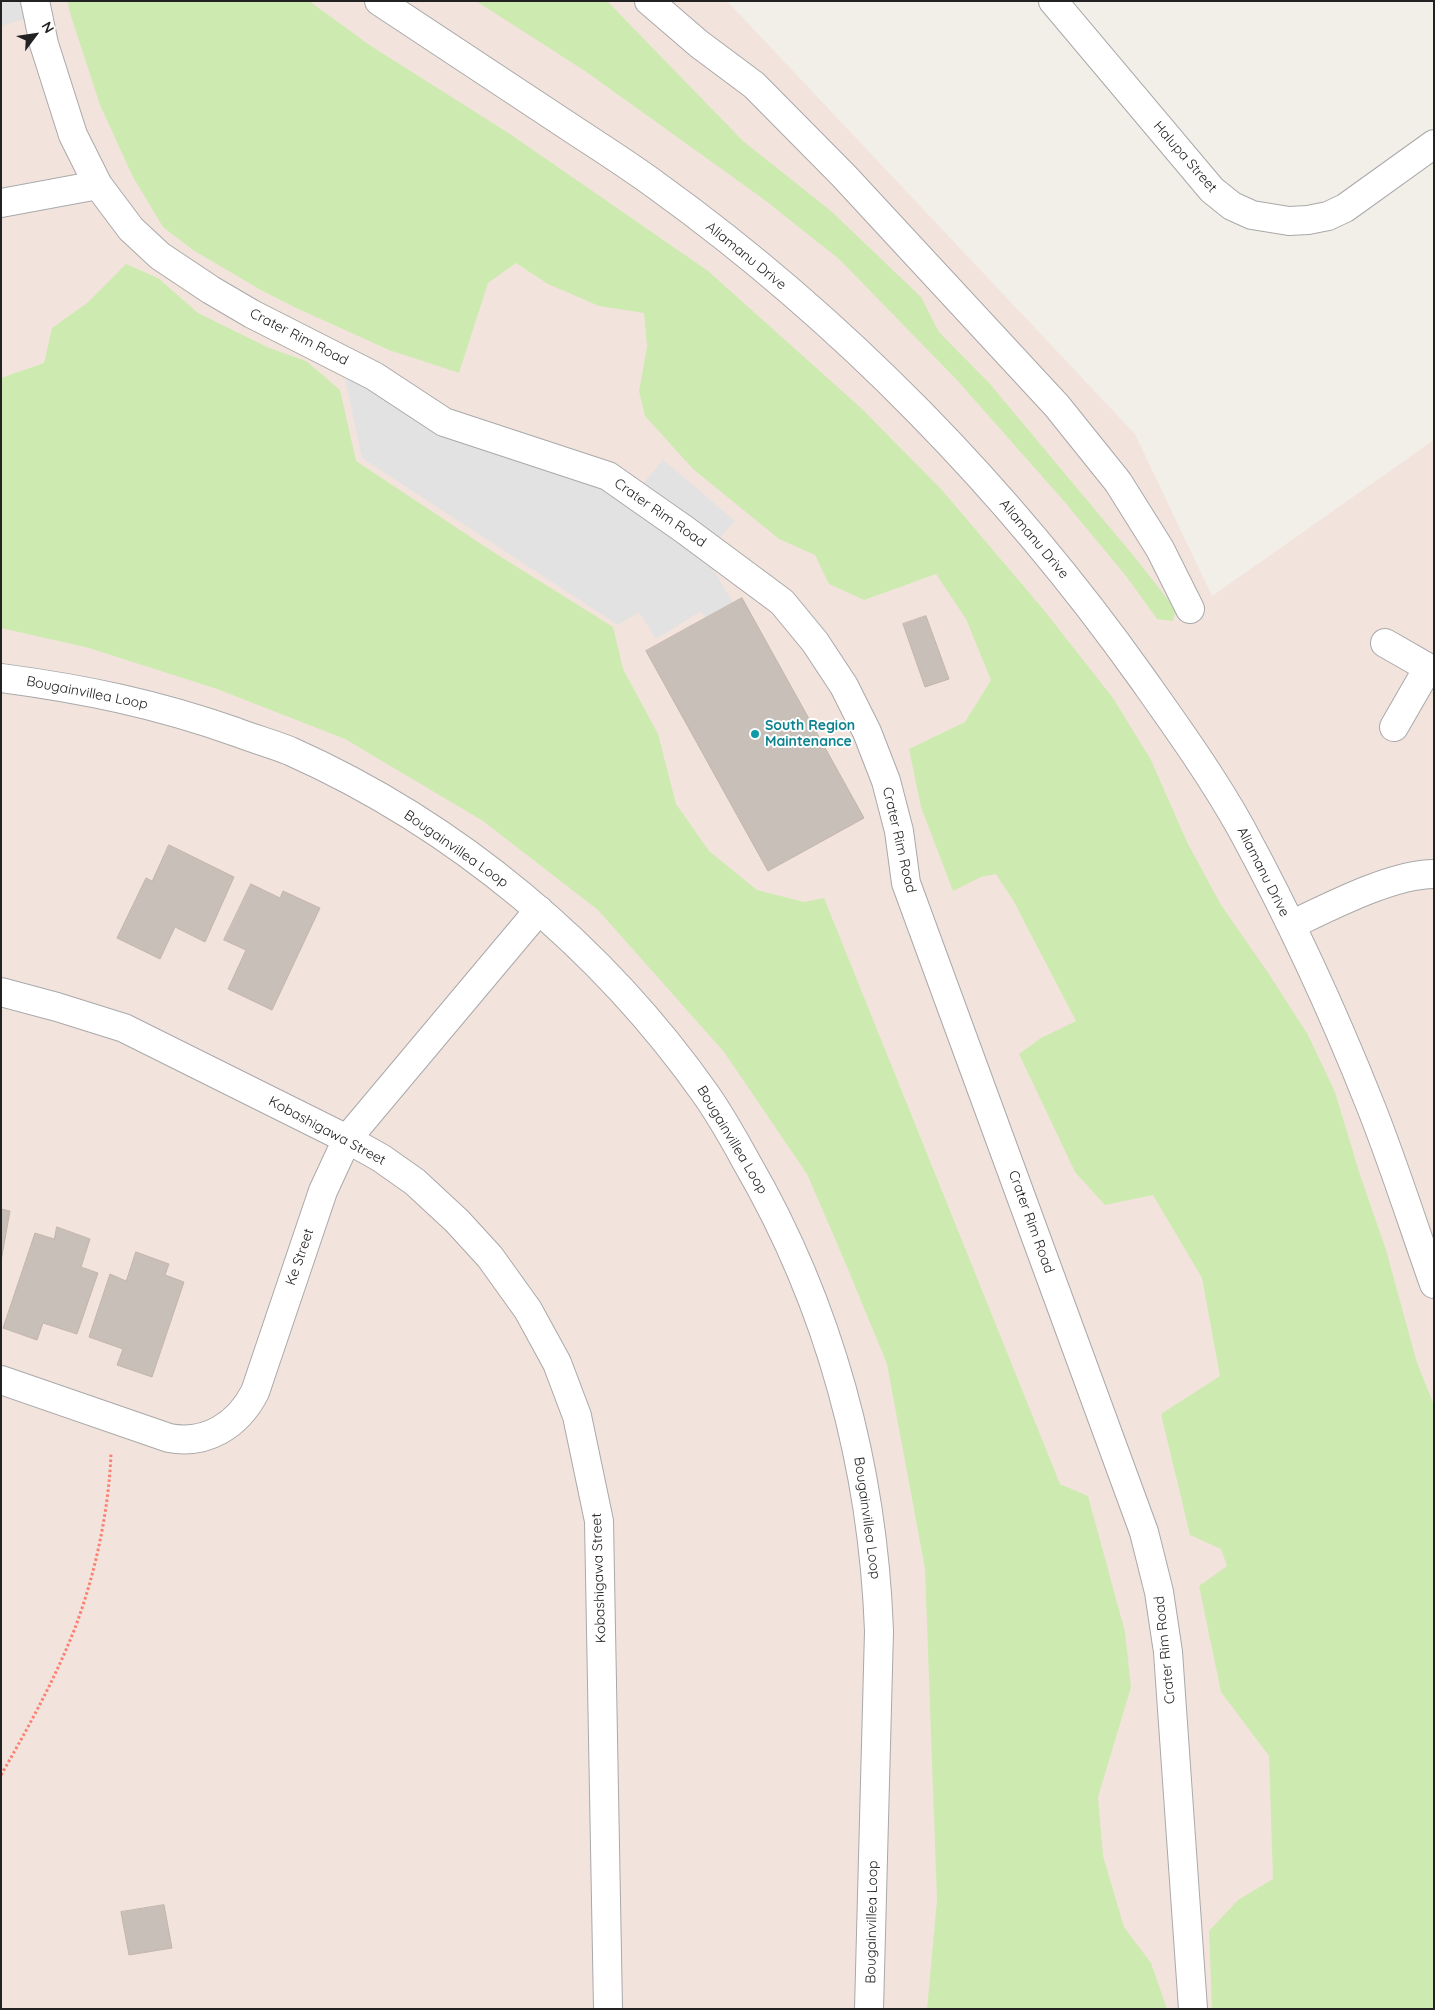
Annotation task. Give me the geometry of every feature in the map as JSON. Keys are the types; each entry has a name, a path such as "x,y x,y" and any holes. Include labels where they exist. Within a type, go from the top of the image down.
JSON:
{"street":[{"name":"Crater Rim Road","path":"35,1 44,44 74,136 98,185 131,229 160,256 211,290 252,314 374,376 444,422 608,476 782,602 815,642 844,686 868,732 886,781 899,831 906,883 1144,1532 1159,1592 1168,1652 1193,2009"},
{"name":"Aliamanu Drive","path":"379,1 650,181 719,234 792,293 825,323 949,443 998,496 1107,629 1176,725 1239,824 1291,925 1331,1010 1373,1110 1434,1284"},
{"path":"649,1 699,44 754,85 844,176 1057,406 1118,482 1160,549 1190,609"},
{"name":"Halupa Street","path":"1053,1 1212,190 1232,206 1252,215 1289,221 1328,216 1360,198 1434,144"},
{"path":"1,203 98,185"},
{"path":"1385,643 1431,670 1394,726"},
{"name":"Bougainvillea Loop","path":"1,678 70,687 118,697 182,714 288,751 405,812 459,848 539,910 618,985 673,1050 709,1098 771,1205 795,1257 837,1370 850,1414 864,1480 873,1536 879,1631 869,2009"},
{"path":"1291,925 1391,881 1434,874"},
{"name":"Ke Street","path":"1,1380 169,1438 186,1440 204,1437 228,1426 241,1414 255,1392 322,1191 346,1139 539,910"},
{"name":"Kobashigawa Street","path":"1,992 57,1006 124,1028 381,1158 416,1182 457,1221 490,1257 528,1310 557,1363 577,1416 599,1521 608,2009"}],"path":[{"path":"1,1775 46,1691 75,1628 93,1570 110,1477 111,1448"}],"shaded area":[{"path":"1,1 727,1 1135,434 1212,596 1434,440 1434,2009 1,2009"},
{"path":"1,1 35,1 38,15 1,26"},
{"path":"341,359 634,494 663,460 735,521 704,555 733,602 705,618 701,611 656,639 639,612 618,625 362,458"}],"green space":[{"path":"68,1 309,1 371,46 510,134 708,271 861,408 941,489 1043,609 1113,698 1151,760 1187,842 1221,905 1269,974 1308,1035 1335,1092 1360,1175 1386,1250 1417,1363 1434,1405 1434,2009 1212,2009 1209,1931 1238,1900 1273,1879 1269,1756 1221,1692 1199,1586 1227,1566 1221,1549 1190,1535 1161,1414 1220,1376 1202,1278 1153,1195 1105,1205 1075,1172 1019,1054 1041,1038 1076,1021 1013,900 996,874 981,877 953,891 921,807 909,749 965,722 991,680 966,619 936,574 864,600 829,584 815,555 779,539 693,469 645,416 639,391 647,347 644,313 599,306 548,284 516,263 488,283 459,373 389,350 294,307 259,289 193,250 163,227 133,177 100,105 69,10"},
{"path":"476,1 607,1 743,141 831,211 921,297 939,332 990,384 1137,560 1176,610 1173,621 1157,619 1126,576 1063,500 956,379 839,259 762,198 585,71"},
{"path":"126,264 158,278 198,313 267,347 306,361 340,390 356,461 493,552 613,627 623,669 658,734 676,804 709,851 757,890 804,902 824,898 1060,1484 1088,1496 1125,1632 1131,1687 1098,1797 1103,1856 1124,1927 1151,1963 1167,2009 927,2009 937,1900 925,1569 887,1364 807,1174 724,1052 598,910 483,821 345,739 217,689 89,648 1,628 1,378 44,363 52,328 87,303"}],"building":[{"name":"South Region Maintenance","path":"742,598 864,818 768,871 646,651"},
{"path":"926,616 949,679 925,687 903,624"},
{"path":"169,845 234,877 205,942 175,927 160,959 117,938 146,878 152,881"},
{"path":"251,884 280,898 283,891 320,908 272,1010 228,989 246,950 224,940"},
{"path":"1,1209 10,1211 1,1261"},
{"path":"57,1227 90,1239 81,1267 98,1273 77,1334 43,1323 37,1340 3,1328 35,1233 54,1239"},
{"path":"136,1252 169,1264 165,1275 184,1282 152,1377 117,1365 123,1349 89,1337 110,1274 126,1281"},
{"path":"164,1905 172,1948 129,1955 121,1912"}],"place":[{"name":"South Region Maintenance","path":"755,734"}]}
